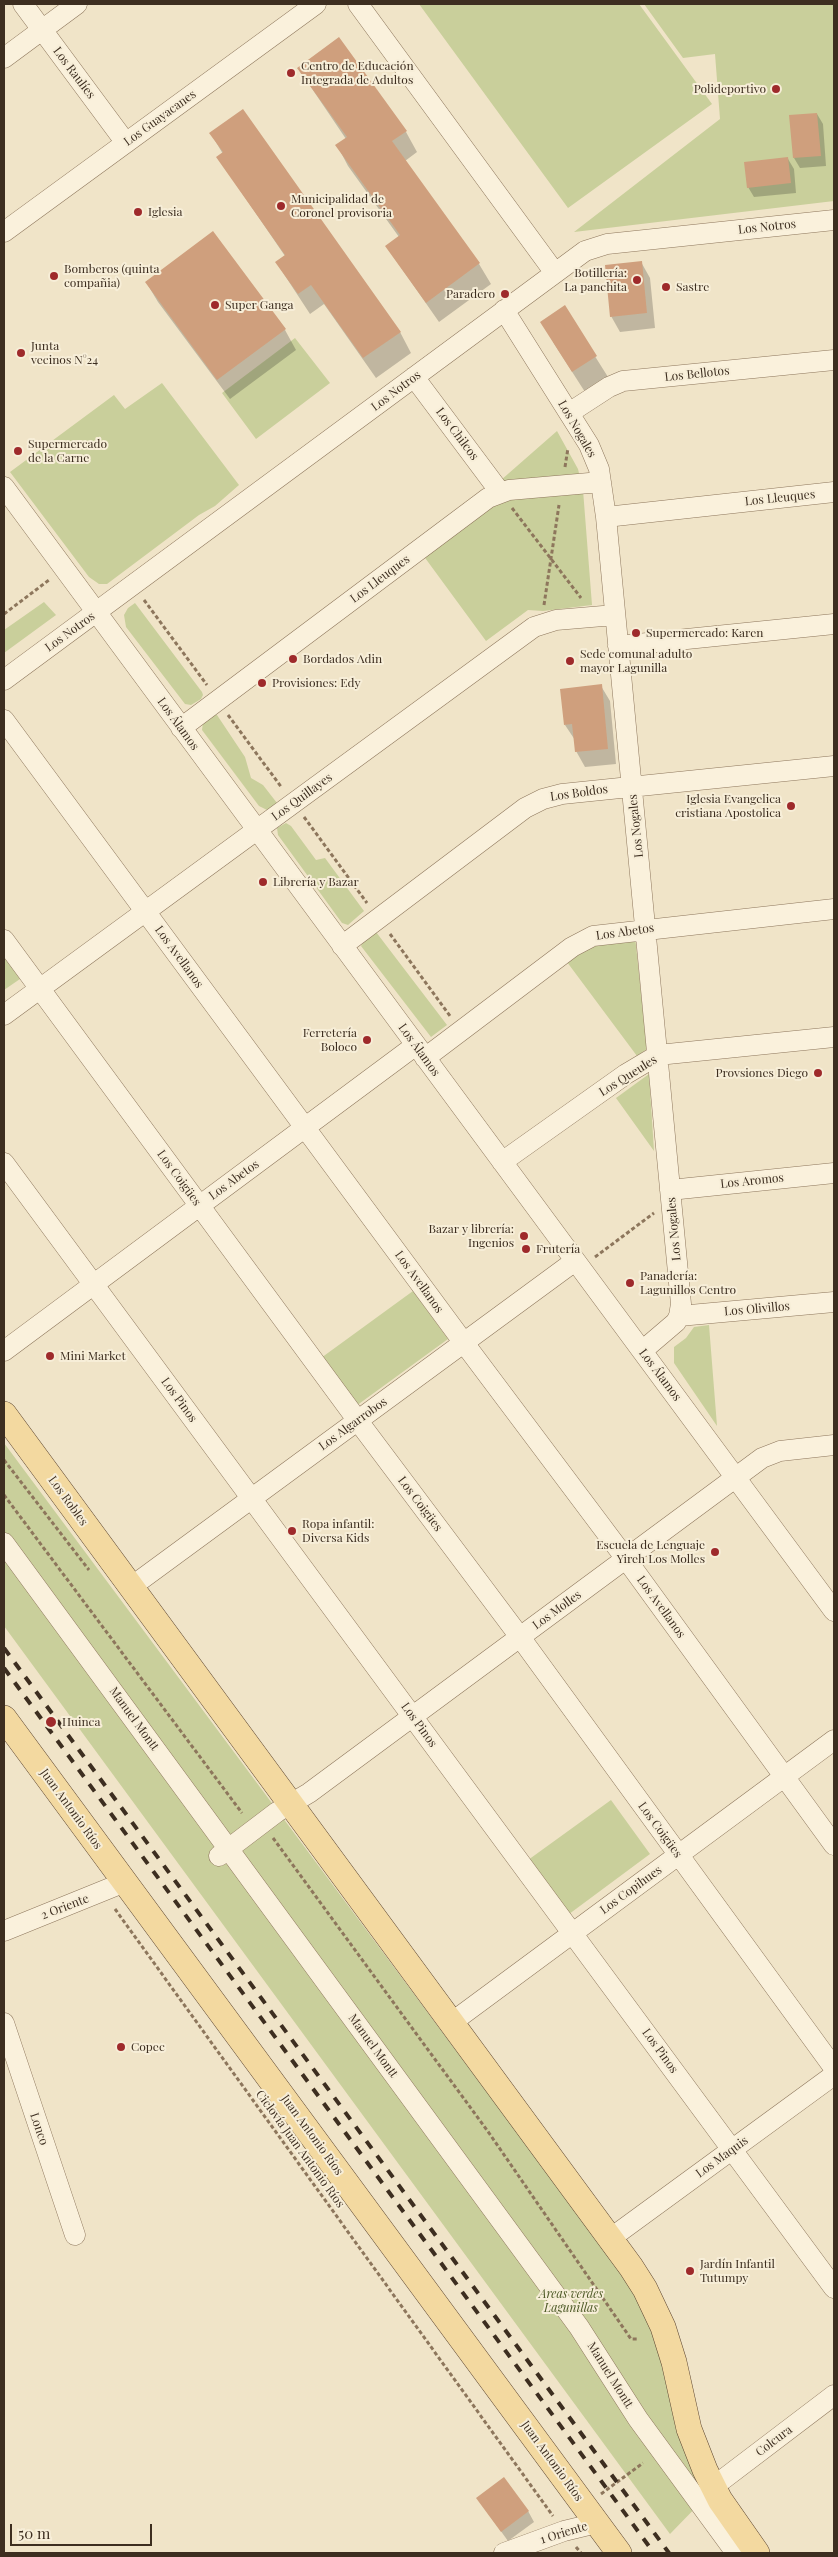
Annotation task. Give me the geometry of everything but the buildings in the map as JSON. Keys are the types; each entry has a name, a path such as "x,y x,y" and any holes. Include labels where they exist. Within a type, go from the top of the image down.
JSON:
{"main road":[{"name":"Los Robles","path":"4,1414 131,1588"},
{"path":"131,1588 281,1811 451,2023 611,2238 645,2289 663,2327 674,2362 689,2429 713,2487 757,2553"},
{"name":"Juan Antonio Ríos","path":"4,1718 114,1887 619,2553"}],"street":[{"name":"Los Raulíes","path":"23,4 126,143"},
{"path":"4,58 77,4"},
{"name":"Los Guayacanes","path":"4,232 316,4"},
{"path":"358,4 555,273"},
{"name":"Los Notros","path":"4,680 585,251 607,244 834,220"},
{"name":"Los Nogales","path":"504,310 589,445 599,469 606,517 605,616 618,646 681,1304 679,1316"},
{"name":"Los Bellotos","path":"569,413 609,387 623,381 834,360"},
{"name":"Los Chilcos","path":"414,377 500,492"},
{"name":"Los Lleuques","path":"181,728 488,498 500,492 601,482"},
{"name":"Los Álamos","path":"4,487 834,1611"},
{"name":"Los Lleuques","path":"606,517 834,492"},
{"name":"Los Quillayes","path":"4,1015 542,623 605,616"},
{"path":"618,646 834,624"},
{"name":"Los Avellanos","path":"4,720 626,1559 834,1845"},
{"name":"Los Boldos","path":"342,946 534,803 562,794 834,766"},
{"name":"Los Abetos","path":"4,1351 305,1128 420,1052 581,941 606,933 834,908"},
{"name":"Los Coigües","path":"4,940 358,1421 520,1637 834,2068"},
{"name":"Los Queules","path":"502,1162 626,1074 658,1055 834,1037"},
{"name":"Los Pinos","path":"4,1163 834,2288"},
{"name":"Los Aromos","path":"671,1195 834,1172"},
{"name":"Los Algarrobos","path":"131,1588 464,1343 578,1265"},
{"name":"Los Olivillos","path":"679,1316 834,1302"},
{"path":"642,1351 668,1330 679,1316"},
{"name":"Los Molles","path":"223,1852 412,1717 762,1458 773,1453 834,1446"},
{"name":"Manuel Montt","path":"4,1543 223,1852 577,2343 626,2422 722,2553"},
{"name":"Manuel Montt","path":"4,1562 579,2327 638,2419 736,2553"},
{"name":"Los Copihues","path":"451,2023 834,1740"},
{"name":"2 Oriente","path":"4,1930 114,1887"},
{"name":"Lonco","path":"4,2024 75,2235"},
{"name":"Los Maquis","path":"611,2238 834,2075"},
{"name":"Colcura","path":"713,2487 834,2395"},
{"name":"1 Oriente","path":"504,2553 564,2531 591,2514"}],"path":[{"path":"542,623 570,434 569,413"},
{"path":"500,492 551,559 605,616"},
{"path":"4,614 64,570"},
{"path":"578,1265 671,1195"},
{"path":"4,1494 242,1814 247,1810"},
{"path":"281,1811 279,1828 271,1835 489,2133 630,2339 638,2339"},
{"name":"Ciclovía Juan Antonio Ríos","path":"114,1887 564,2531 582,2553"},
{"path":"591,2514 643,2463"}],"green space":[{"path":"419,4 639,4 712,104 568,208"},
{"name":"Polideportivo","path":"644,4 834,4 834,201 574,232 720,119 715,54 683,58"},
{"path":"295,338 330,383 256,439 222,393"},
{"path":"162,383 239,485 215,506 199,515 107,584 99,584 89,577 10,472 114,395 125,409"},
{"path":"557,431 578,469 583,490 592,605 543,611 528,610 486,641 420,551"},
{"path":"44,602 56,615 4,653 4,630"},
{"path":"135,603 202,692 201,699 191,705 185,704 126,627 124,615 128,608"},
{"path":"212,715 217,715 245,757 251,778 263,785 277,803 269,811 259,806 202,730 203,722"},
{"path":"286,823 291,826 316,860 325,858 364,911 348,925 342,923 278,835 277,828"},
{"path":"376,932 447,1025 431,1037 361,946 364,941"},
{"path":"635,936 647,1049 637,1056 567,962 586,948"},
{"path":"4,956 20,979 4,990"},
{"path":"649,1074 654,1151 616,1098"},
{"path":"413,1291 448,1339 356,1406 321,1358"},
{"path":"709,1325 717,1426 674,1363 674,1347 686,1338 694,1327"},
{"name":"Areas verdes Lagunillas","path":"4,1443 617,2267 646,2311 705,2498 670,2534 4,1626"},
{"path":"611,1800 650,1854 557,1923 517,1868"}],"railway":[{"path":"4,1648 669,2553"},
{"path":"4,1668 654,2553"}],"place":[{"name":"Centro de Educación Integrada de Adultos","path":"291,73"},
{"name":"Polideportivo","path":"776,89"},
{"name":"Municipalidad de Coronel provisoria","path":"281,206"},
{"name":"Iglesia","path":"138,212"},
{"name":"Bomberos (quinta compañia)","path":"54,276"},
{"name":"Botillería: La panchita","path":"637,280"},
{"name":"Sastre","path":"666,287"},
{"name":"Paradero","path":"505,294"},
{"name":"Super Ganga","path":"215,305"},
{"name":"Junta vecinos N°24","path":"21,353"},
{"name":"Supermercado de la Carne","path":"18,451"},
{"name":"Supermercado: Karen","path":"636,633"},
{"name":"Bordados Adin","path":"293,659"},
{"name":"Sede comunal adulto mayor Lagunilla","path":"570,661"},
{"name":"Provisiones: Edy","path":"262,683"},
{"name":"Iglesia Evangelica cristiana Apostolica","path":"791,806"},
{"name":"Librería y Bazar","path":"263,882"},
{"name":"Ferretería Boloco","path":"367,1040"},
{"name":"Provsiones Diego","path":"818,1073"},
{"name":"Bazar y librería: Ingenios","path":"524,1236"},
{"name":"Frutería","path":"526,1249"},
{"name":"Panadería: Lagunillos Centro","path":"630,1283"},
{"name":"Mini Market","path":"50,1356"},
{"name":"Ropa infantil: Diversa Kids","path":"292,1531"},
{"name":"Escuela de Lenguaje Yireh Los Molles","path":"715,1552"},
{"name":"Huinca","path":"51,1722"},
{"name":"Copec","path":"121,2047"},
{"name":"Jardín Infantil Tutumpy","path":"690,2271"}]}
